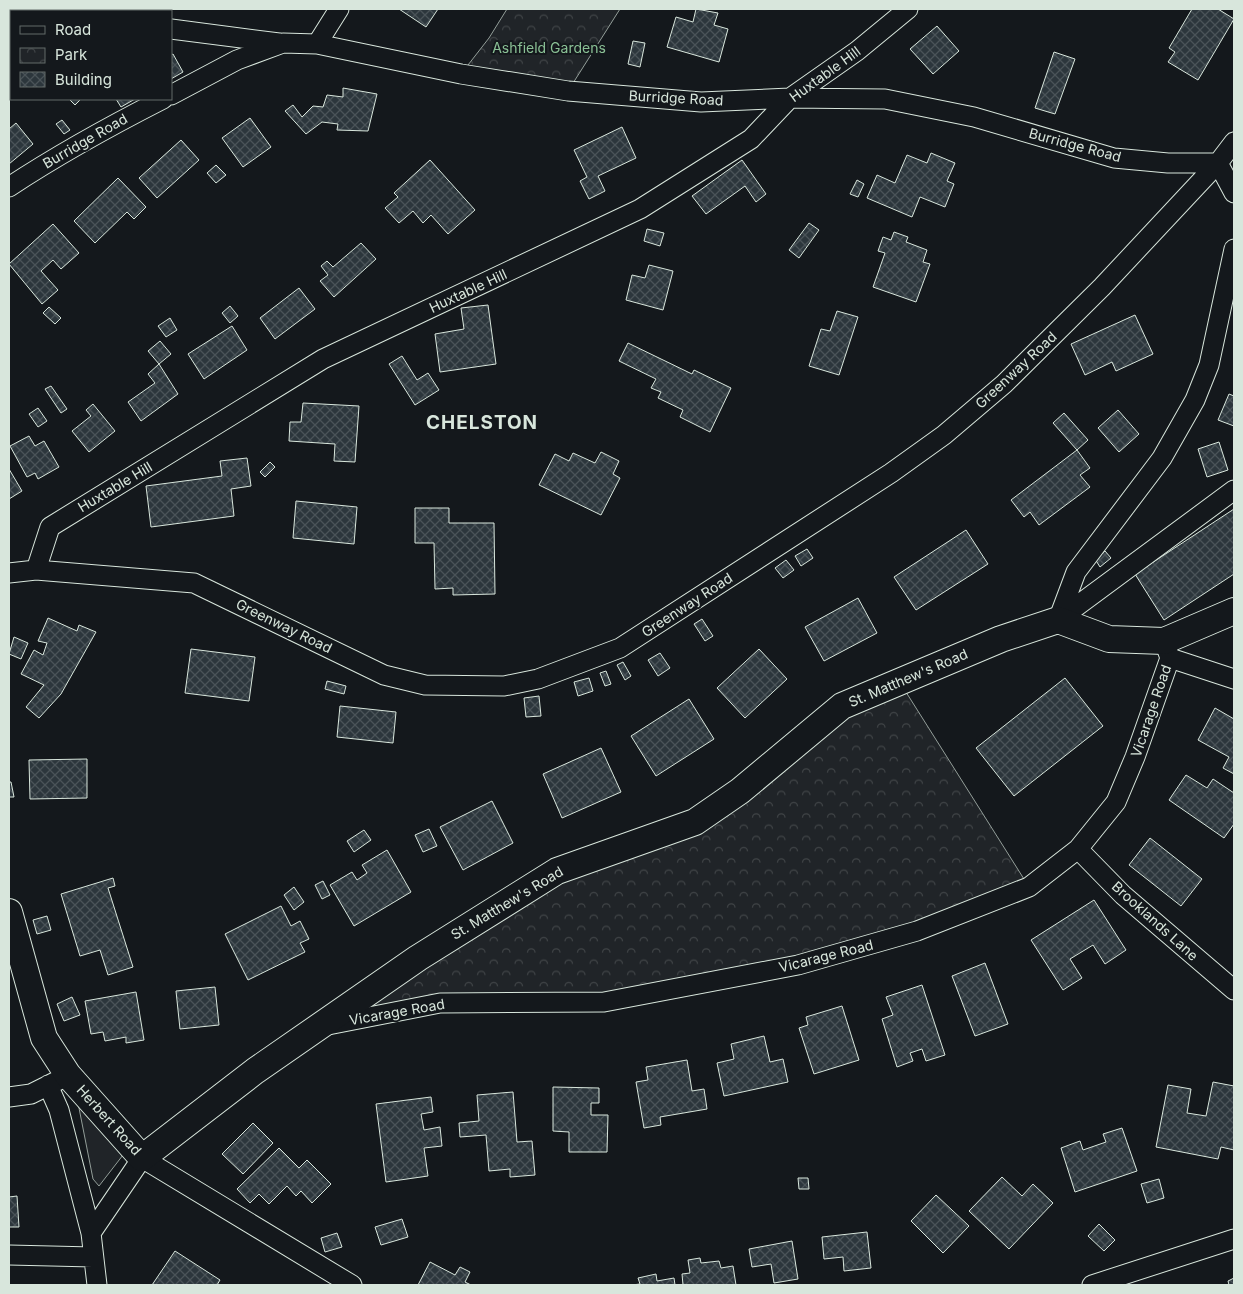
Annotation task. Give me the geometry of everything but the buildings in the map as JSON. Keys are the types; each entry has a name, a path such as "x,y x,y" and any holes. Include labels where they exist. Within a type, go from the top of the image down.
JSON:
{"street":[{"path":"317,44 339,9"},
{"name":"Huxtable Hill","path":"36,570 50,527 323,359 640,209 751,139 790,98 857,51 908,9"},
{"path":"172,29 283,44"},
{"name":"Burridge Road","path":"172,93 237,60 283,44 317,44 461,74 568,90 701,102 790,98 885,99 974,117 1114,158 1168,163 1218,163"},
{"name":"Burridge Road","path":"9,187 86,138 161,100"},
{"name":"Greenway Road","path":"9,573 36,570 194,583 384,675 425,685 504,686 538,679 620,648 891,474 944,435 1004,384 1102,287 1218,163 1234,142"},
{"path":"1218,163 1234,193"},
{"path":"1058,620 1076,572 1162,458 1195,400 1209,365 1234,248"},
{"path":"1058,620 1234,490"},
{"path":"1167,649 1234,611"},
{"path":"1058,620 1109,639 1167,649 1234,679"},
{"name":"St. Matthew's Road","path":"142,1158 255,1071 324,1026 418,958 557,871 695,822 740,791 842,706 1001,639 1058,620"},
{"name":"Vicarage Road","path":"324,1026 440,1003 604,1002 798,965 917,931 1029,888 1078,849 1116,802 1135,757 1167,649"},
{"name":"Brooklands Lane","path":"1078,849 1123,895 1234,990"},
{"name":"Herbert Road","path":"9,912 44,1038 58,1080 142,1158 352,1285"},
{"path":"9,1097 31,1094 58,1080 59,1110 91,1233 97,1285"},
{"path":"91,1233 142,1158"},
{"path":"1092,1285 1234,1239"},
{"path":"9,1255 93,1257"}],"green space":[{"name":"Ashfield Gardens","path":"507,9 620,9 568,91 461,74 489,38"},
{"path":"899,681 1029,887 917,931 604,1002 440,1003 324,1026 473,923 695,822"},
{"path":"78,1103 123,1155 99,1186 93,1179"}],"district":[{"name":"CHELSTON","path":"482,422"}]}
